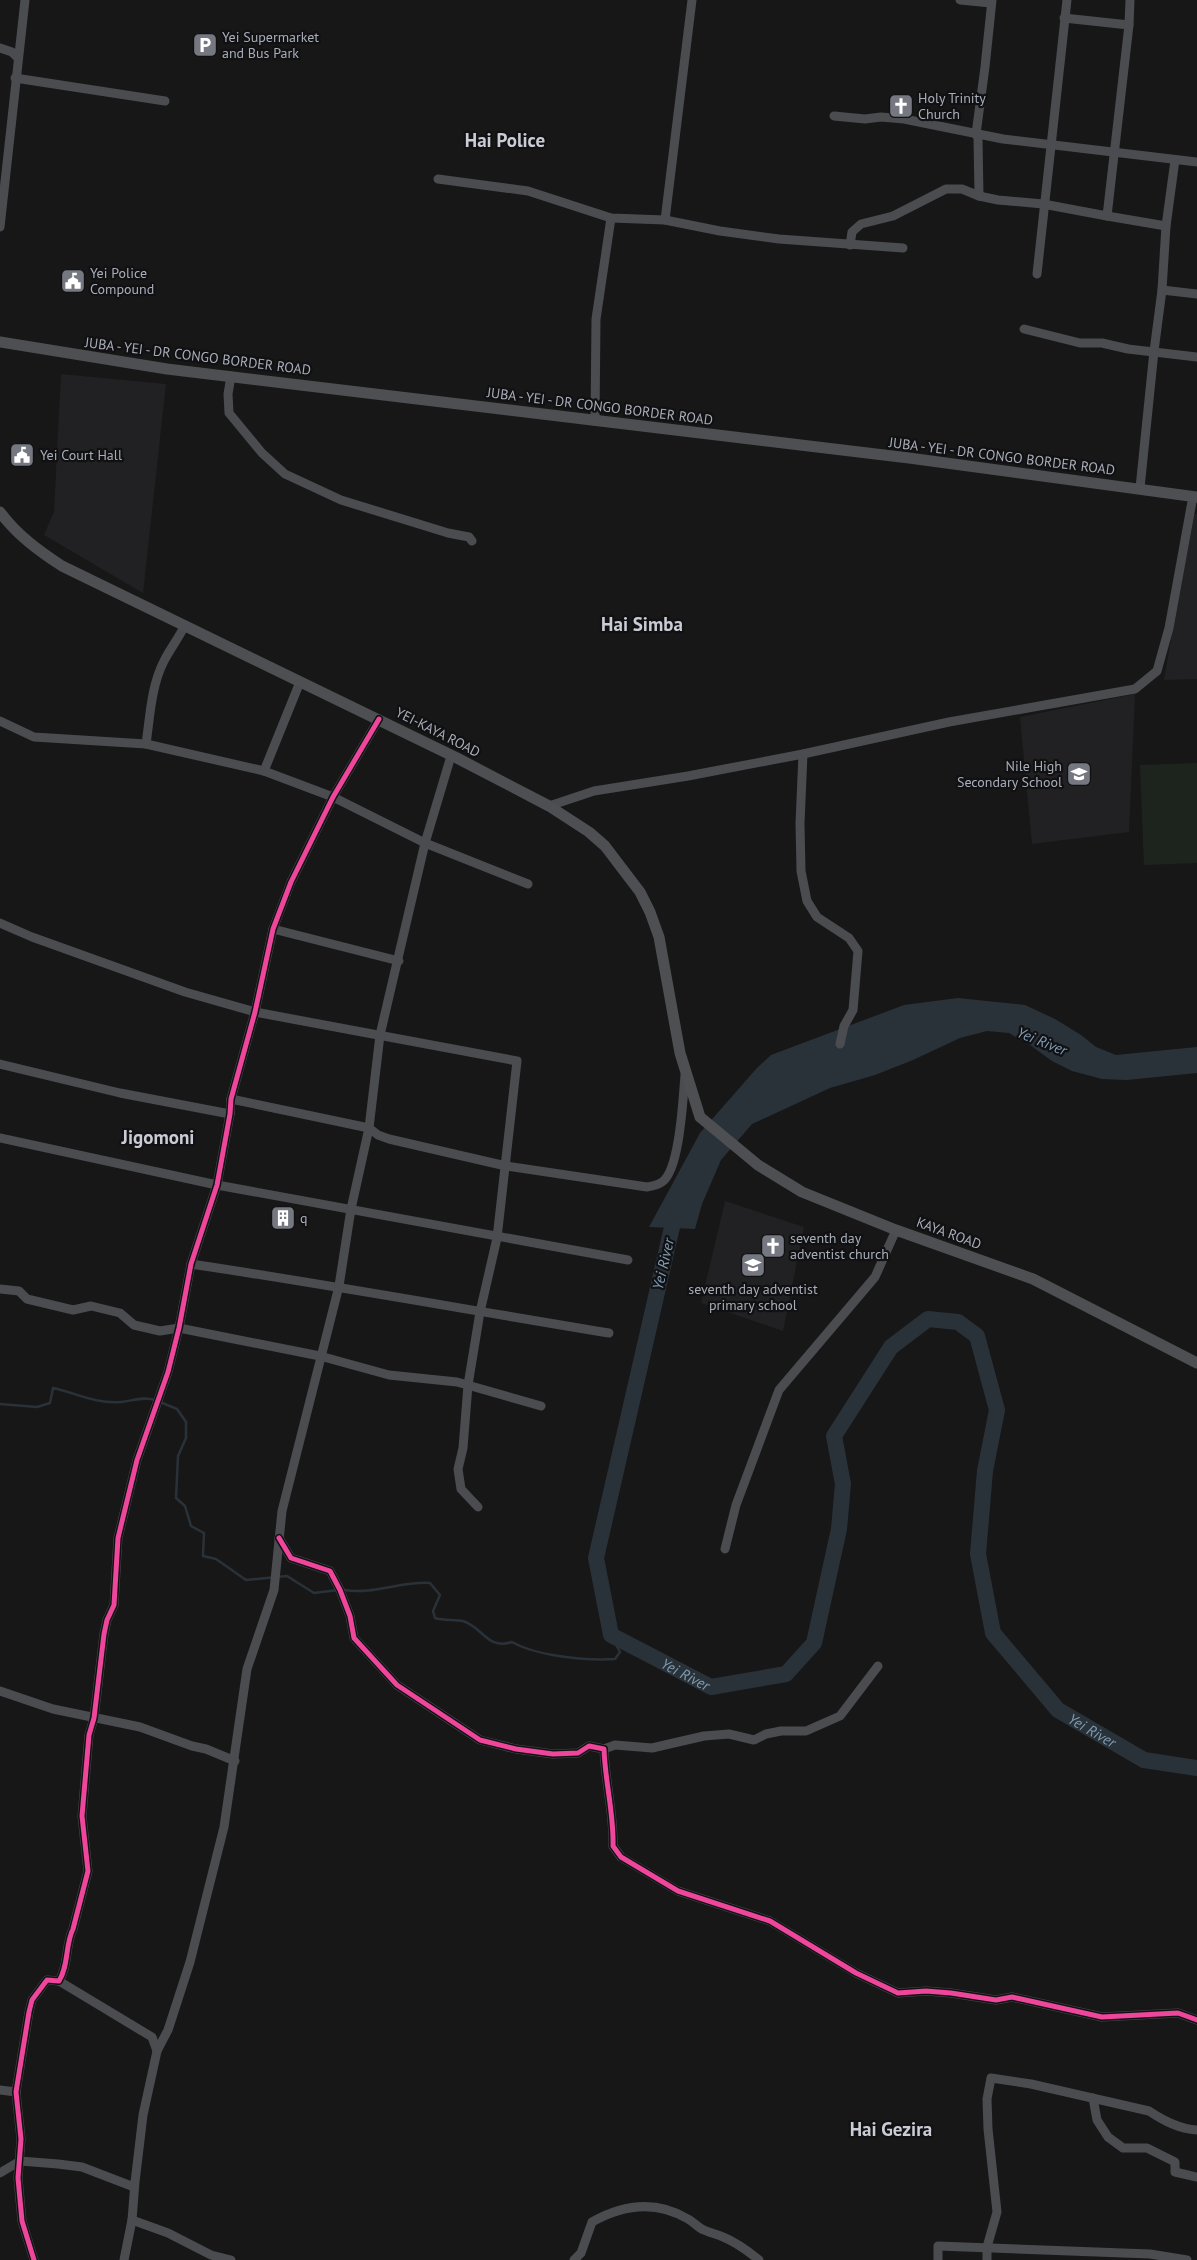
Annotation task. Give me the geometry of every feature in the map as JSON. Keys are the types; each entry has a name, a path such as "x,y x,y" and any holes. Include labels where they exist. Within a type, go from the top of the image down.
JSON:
{"main road":[{"name":"JUBA - YEI - DR CONGO BORDER ROAD","path":"0,342 158,367 909,458 1051,479 1140,488 1195,497"},
{"name":"YEI-KAYA ROAD","path":"0,512 14,529 35,548 62,566 451,756 549,806 589,832 604,846 640,892 659,937 680,1053 700,1117"},
{"name":"KAYA ROAD","path":"700,1117 747,1156 802,1192 896,1230 1033,1279 1197,1363"}],"street":[{"path":"0,227 17,57 25,0"},
{"path":"665,220 692,0"},
{"path":"960,0 992,2 976,134 978,138 979,196"},
{"path":"1037,274 1043,204 1067,0"},
{"path":"1107,216 1129,26 1130,0"},
{"path":"1064,18 1129,26"},
{"path":"0,48 12,52 17,57"},
{"path":"15,78 165,101"},
{"path":"834,116 865,119 881,117 904,119 976,134 1114,154 1197,162"},
{"path":"1140,488 1162,290 1166,226 1176,160"},
{"path":"438,179 528,191 611,218 665,220 740,234 850,245 903,248"},
{"path":"850,245 852,232 862,224 893,216 946,189 962,189 979,196 1043,204 1166,226"},
{"path":"595,421 596,319 611,218"},
{"path":"1162,290 1197,294"},
{"path":"1024,329 1080,343 1102,343 1197,357"},
{"path":"231,376 228,394 229,413 262,453 285,474 341,500 469,538 472,541"},
{"path":"549,806 594,791 688,776 803,754 949,722 1135,689 1157,671 1169,628 1195,497"},
{"path":"146,744 152,695 164,660 184,627"},
{"path":"264,771 300,682"},
{"path":"59,1980 63,1974 69,1938 88,1871 82,1816 89,1735 94,1718 104,1634 107,1620 114,1605 118,1538 137,1460 159,1396 179,1328 192,1264 217,1185 231,1099 255,1012 273,930 291,882 333,797 379,720"},
{"path":"0,721 34,737 146,744 264,771 333,797 425,843 528,884"},
{"path":"803,754 800,871 807,901 817,916 849,938 858,951 853,1010 844,1026 840,1044"},
{"path":"124,2260 132,2220 143,2115 157,2051 168,2030 190,1962 224,1827 247,1669 274,1584 282,1511 339,1286 351,1209 368,1128 380,1035 399,961 425,843 451,756"},
{"path":"0,923 32,937 185,992 255,1012 517,1061 496,1238 480,1312 468,1385 459,1481 461,1489 478,1507"},
{"path":"273,930 399,961"},
{"path":"0,1064 120,1093 230,1114"},
{"path":"231,1099 368,1128 378,1135 389,1139 506,1166 647,1187 664,1182 670,1172 679,1139 686,1075"},
{"path":"0,1138 217,1185 496,1238 628,1260"},
{"path":"725,1549 736,1505 779,1390 875,1277 896,1230"},
{"path":"192,1264 339,1286 608,1333"},
{"path":"0,1289 19,1291 27,1299 73,1310 91,1306 120,1313 134,1325 160,1331 179,1328 320,1356 389,1375 439,1379 468,1385 541,1406"},
{"path":"279,1538 291,1558 330,1571 350,1616 354,1638 398,1685 480,1740 516,1749 553,1754 578,1753 589,1746 604,1749 615,1745 652,1748 704,1736 729,1734 754,1740 766,1734 806,1731 840,1716 878,1666"},
{"path":"0,1691 52,1709 140,1727 235,1761"},
{"path":"604,1749 605,1773 613,1825 612,1846 621,1857 678,1891 770,1921 856,1973 898,1993 943,1992 996,2000 1012,1997 1102,2018 1178,2014 1197,2020"},
{"path":"34,2260 22,2222 18,2178 21,2139 16,2108 18,2069 32,2000 47,1980 59,1980 152,2037 157,2051"},
{"path":"987,2260 986,2247 997,2212 988,2129 987,2099 991,2078 1031,2084 1149,2111 1163,2120 1184,2129 1197,2130"},
{"path":"0,2090 16,2092"},
{"path":"1093,2098 1097,2120 1108,2137 1123,2148 1147,2148 1175,2162 1175,2172 1197,2177"},
{"path":"0,2173 20,2161 82,2167 134,2187"},
{"path":"574,2260 581,2253 592,2222 605,2215 647,2205 667,2209 688,2219 704,2230 724,2237 745,2249 758,2260"},
{"path":"132,2220 168,2233 211,2255 231,2260"},
{"path":"938,2260 938,2246 974,2249 986,2247 1150,2254 1187,2260"}],"shaded area":[{"path":"61,374 166,384 143,593 44,535 54,512"},
{"path":"1192,514 1197,514 1197,679 1164,680"},
{"name":"Nile High Secondary School","path":"1135,694 1129,832 1032,844 1020,717"},
{"path":"1197,763 1197,863 1144,865 1140,765"},
{"name":"seventh day adventist primary school","path":"725,1201 804,1227 783,1331 701,1303"}],"water":[{"path":"958,998 1025,1005 1055,1019 1096,1047 1116,1055 1197,1047 1197,1073 1127,1080 1102,1079 1072,1071 1052,1061 1009,1033 987,1031 960,1038 875,1075 830,1088 752,1124 721,1160 702,1204 695,1229 649,1227 700,1133 756,1069 771,1055 904,1005"}],"waterway":[{"name":"Yei River","path":"679,1209 675,1214 596,1558 611,1635 711,1687 786,1674 814,1643 839,1529 843,1484 834,1436 891,1347 928,1319 958,1322 977,1336 997,1410 985,1471 978,1554 993,1633 1058,1710 1144,1760 1197,1768"},
{"path":"0,1404 37,1407 50,1403 53,1388 102,1401 121,1402 147,1398 155,1400"},
{"path":"160,1402 177,1409 186,1422 186,1438 178,1456 176,1498 185,1506 191,1526 204,1533 203,1556 216,1559 246,1580 287,1576 314,1593 338,1590"},
{"path":"344,1590 366,1591 408,1584 430,1583 440,1595 433,1611 435,1618 463,1621 476,1628 491,1641 504,1644 512,1642 522,1647 548,1654 590,1659 615,1659 620,1652 611,1635"}],"cycle path":[{"path":"34,2260 22,2221 18,2178 21,2139 16,2092 32,2000 47,1980 59,1981 62,1975 88,1871 82,1816 89,1735 94,1718 104,1634 107,1620 114,1605 118,1538 137,1460 168,1372 179,1328 191,1264 217,1185 231,1099 255,1012 273,929 291,882 333,797 379,719"},
{"path":"279,1538 291,1558 330,1571 350,1616 354,1638 397,1685 480,1740 516,1749 553,1754 578,1753 589,1746 604,1749 613,1846 621,1857 678,1891 770,1921 856,1973 898,1993 926,1991 996,2000 1012,1997 1102,2017 1178,2013 1197,2020"}],"place":[{"name":"Yei Supermarket and Bus Park","path":"205,45"},
{"name":"Holy Trinity Church","path":"901,106"},
{"name":"Yei Police Compound","path":"73,281"},
{"name":"Yei Court Hall","path":"22,455"},
{"name":"Nile High Secondary School","path":"1079,774"},
{"name":"q","path":"283,1218"},
{"name":"seventh day adventist church","path":"773,1246"},
{"name":"seventh day adventist primary school","path":"753,1265"}],"district":[{"name":"Hai Police","path":"505,140"},
{"name":"Hai Simba","path":"642,624"},
{"name":"Jigomoni","path":"158,1137"},
{"name":"Hai Gezira","path":"891,2129"}]}
